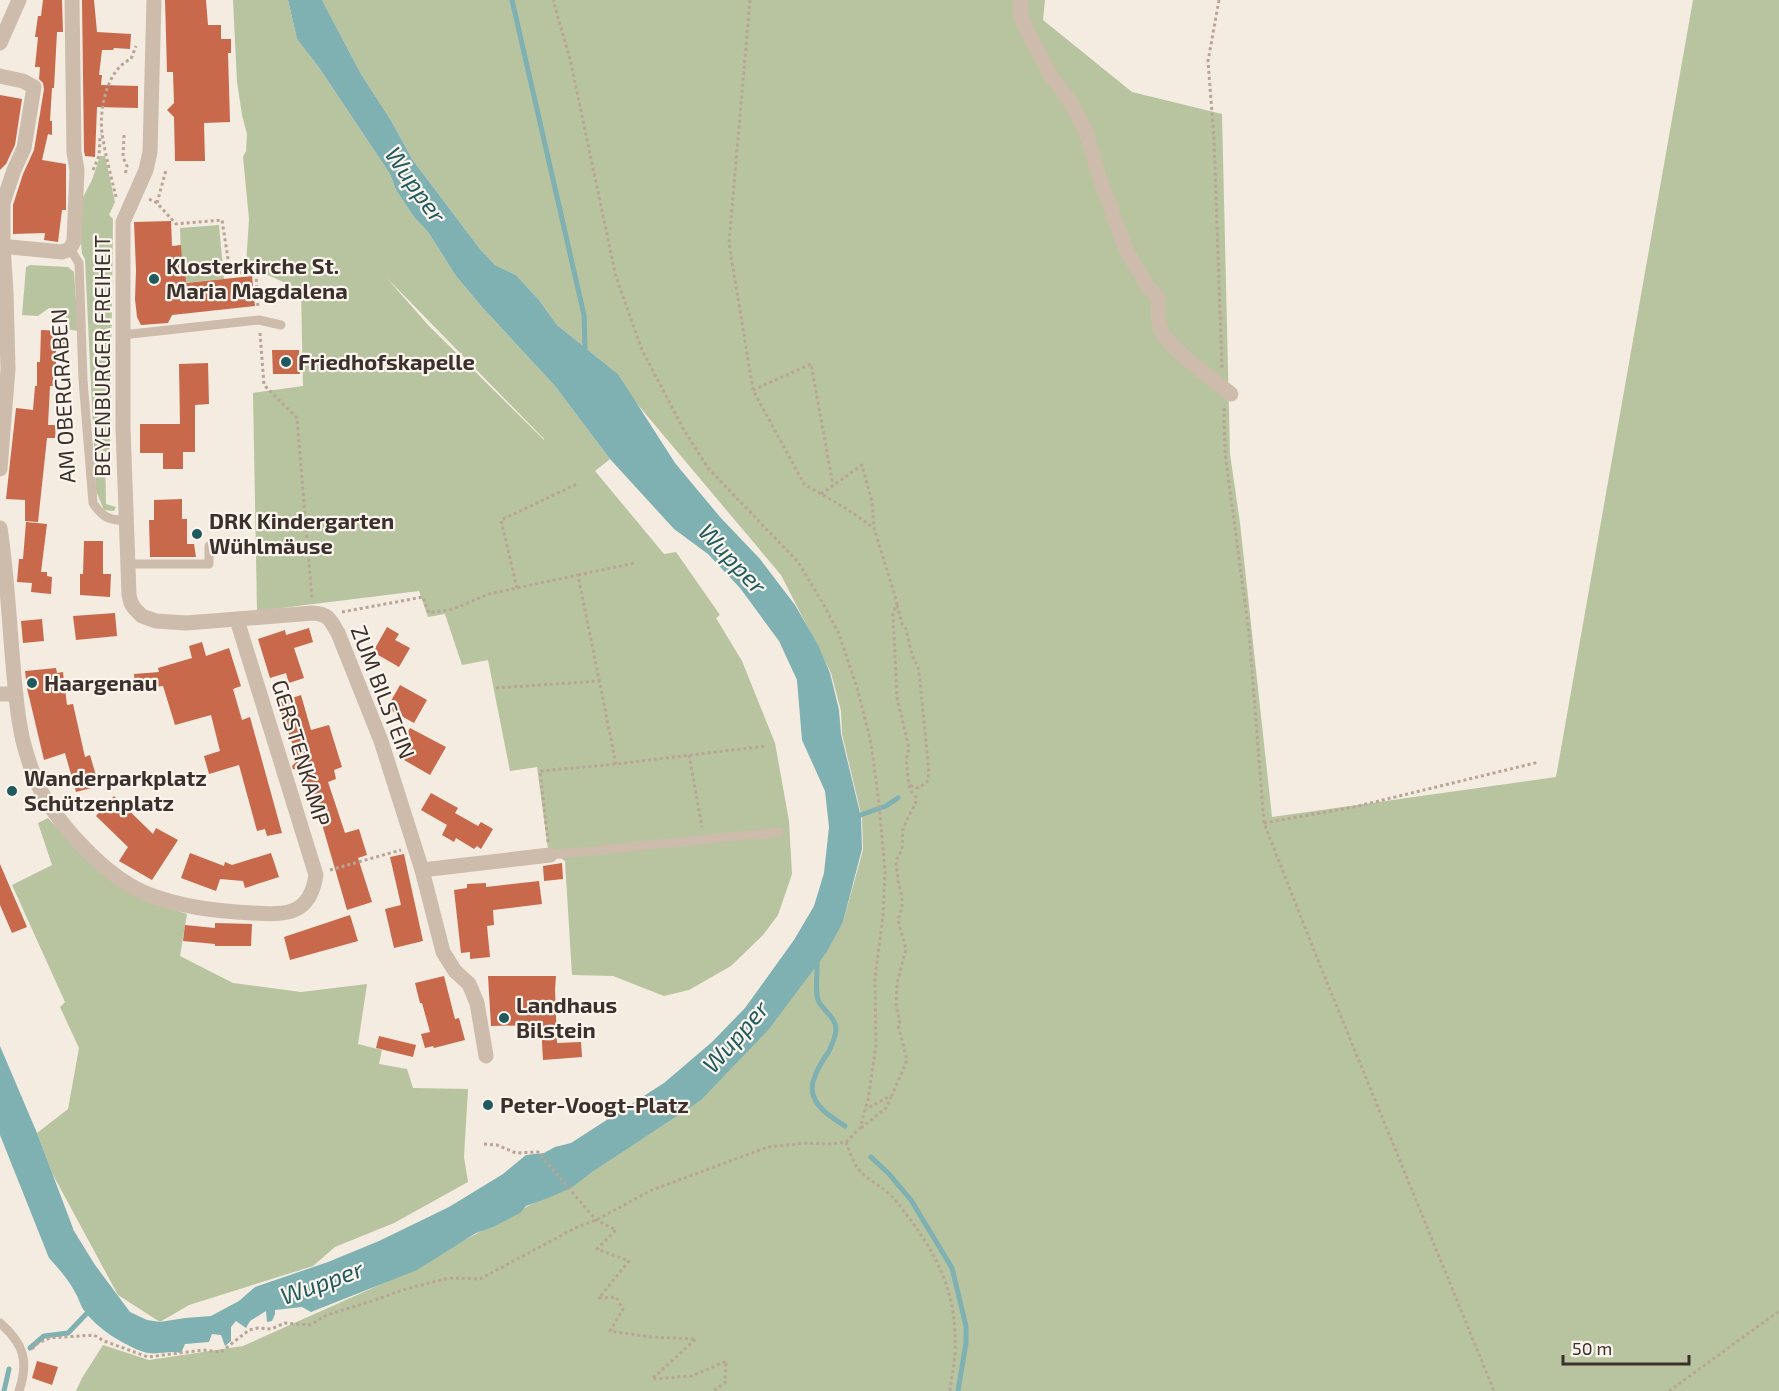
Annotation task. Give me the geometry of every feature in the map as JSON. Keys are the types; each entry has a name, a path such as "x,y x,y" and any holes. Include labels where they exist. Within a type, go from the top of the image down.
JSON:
{"street":[{"path":"0,43 19,0"},
{"name":"AM OBERGRABEN","path":"70,249 74,241 76,170 72,0"},
{"name":"BEYENBURGER FREIHEIT","path":"154,0 149,161 123,222 123,428 129,595 131,603 142,616 156,621 186,623 237,620"},
{"path":"1021,0 1020,11 1025,26 1052,78 1070,101 1086,132 1099,176 1126,250 1148,287 1158,297 1161,330 1169,343 1227,400"},
{"path":"0,76 23,81 34,87 24,148 3,203 4,369 0,469"},
{"path":"2,246 62,252 70,249"},
{"path":"0,528 16,694 23,739 34,777 55,813 75,838 109,870 143,892 213,911 287,913 300,908 308,899 314,889 316,875"},
{"path":"237,620 319,614"},
{"name":"ZUM BILSTEIN","path":"319,614 338,633 381,741 422,870 443,952 455,971 469,984 477,1003 486,1056"},
{"name":"GERSTENKAMP","path":"237,620 316,875"},
{"path":"0,694 16,694"},
{"path":"422,870 550,855"}],"lane":[{"name":"AM OBERGRABEN","path":"70,249 79,263 83,380 93,503 105,517 114,521 126,520"},
{"path":"122,335 259,320 281,325"},
{"path":"128,564 209,564 209,546"},
{"path":"550,855 779,832"},
{"path":"0,1323 17,1342 24,1356 25,1368 19,1391"}],"path":[{"path":"553,0 570,59 616,277 642,350 684,430 708,468 798,562 839,634 858,691 871,743 881,818 885,872 883,916 875,977 876,1045 866,1109 860,1128"},
{"path":"750,0 729,243 753,390 804,484 874,528"},
{"path":"1219,0 1208,61 1214,139 1222,371"},
{"path":"117,201 102,135 102,124 107,88 111,78 125,62"},
{"path":"124,135 123,157 127,166 125,176"},
{"path":"157,203 166,170"},
{"path":"116,195 120,186"},
{"path":"137,192 157,203 176,224 222,220 230,272 256,273 264,385 297,418 319,614 423,597 429,613 453,609 489,594 634,563"},
{"path":"753,390 811,364 833,485"},
{"path":"1227,400 1225,453 1249,633 1264,824 1494,1391"},
{"path":"821,494 862,465 872,501 874,528 902,624 906,629 912,655 918,667 929,773 927,782 918,788 909,785"},
{"path":"517,588 501,520 577,484"},
{"path":"578,575 616,764"},
{"path":"24,1356 38,1343 50,1338 94,1335 148,1357 203,1350 220,1352 249,1330 271,1329 285,1323 310,1325 327,1315 406,1289 449,1278 480,1279 652,1190 768,1147 846,1142 886,1108 907,1060 898,1025 900,1021 896,1006 897,983 906,949 898,920 902,908 902,897 896,861 902,849 903,828 916,802 915,794 910,791 906,760 909,748 897,698 894,614 897,603"},
{"path":"496,688 600,681"},
{"path":"550,855 540,771 766,746"},
{"path":"689,755 704,839"},
{"path":"1264,824 1354,807 1539,762"},
{"path":"316,875 414,846"},
{"path":"866,1109 892,1095"},
{"path":"846,1142 859,1170 894,1198 934,1255 945,1279 954,1318 954,1355 950,1391"},
{"path":"484,1144 498,1145 516,1153 540,1153 597,1220 616,1230 597,1249 629,1261 599,1298 616,1297 623,1309 610,1331 651,1337 696,1339 652,1379 692,1376 726,1361 725,1383 713,1391"},
{"path":"1669,1391 1779,1311"}],"green space":[{"path":"233,0 288,0 297,39 320,69 390,174 396,190 414,217 428,232 456,276 555,386 610,459 595,471 664,554 676,552 720,615 716,618 742,661 775,743 789,821 792,874 778,915 763,935 731,966 689,990 664,996 613,976 572,975 565,861 548,849 537,767 510,771 488,660 462,665 445,614 428,617 419,591 257,611 253,393 303,386 301,290 246,265 249,219 243,157 246,151 247,134 237,82","holes":["386,277 544,439 428,325"]},
{"path":"322,0 1045,0 1043,20 1132,92 1222,114 1230,454 1240,523 1272,817 1556,777 1693,0 1779,0 1779,1391 76,1391 103,1345 149,1360 243,1346 386,1282 592,1172 843,922 863,850 862,818 842,734 841,711 831,673 781,575 633,399 618,374 557,325 539,300 516,275 495,265 480,249 412,159 392,122 361,74"},
{"path":"100,156 105,156 115,202 109,215 113,219 110,448 105,453 106,504 116,507 114,511 104,510 96,491 85,259 82,254 79,222 80,203 92,180"},
{"path":"219,225 224,279 182,283 180,228"},
{"path":"30,265 68,267 74,272 78,331 66,329 66,310 49,308 38,316 22,315 26,267"},
{"path":"48,818 79,852 152,903 187,914 180,956 233,983 301,992 367,984 358,1044 382,1050 379,1064 407,1069 413,1088 468,1089 464,1157 468,1182 394,1223 335,1247 313,1266 189,1305 160,1322 118,1295 52,1173 37,1133 68,1109 79,1048 60,1007 65,1002 12,885 52,865 38,823"}],"water":[{"path":"288,0 322,0 361,74 392,122 412,159 480,249 495,265 516,275 539,300 557,325 618,374 675,463 720,517 760,559 795,605 818,645 830,673 839,710 841,734 861,817 862,849 843,922 826,953 769,1029 701,1100 571,1188 526,1206 520,1213 476,1233 417,1270 311,1312 302,1307 275,1310 272,1321 267,1322 266,1311 250,1321 246,1328 236,1321 231,1327 231,1341 225,1346 221,1335 212,1334 209,1342 185,1344 181,1353 149,1353 119,1340 88,1316 66,1278 49,1258 0,1135 0,1046 37,1133 74,1231 95,1265 130,1312 147,1320 160,1322 211,1316 239,1301 255,1287 328,1262 379,1241 449,1207 503,1174 526,1155 544,1153 555,1147 571,1143 664,1083 712,1042 745,1008 794,940 814,906 824,873 829,827 825,791 802,740 797,680 779,641 740,588 708,554 674,529 610,459 555,386 456,276 428,232 414,217 396,190 390,174 320,69 297,39"}],"building":[{"path":"43,0 62,0 63,32 57,32 54,88 52,88 50,121 52,121 52,135 48,134 42,160 66,164 66,210 62,210 58,242 44,240 45,233 13,234 13,205 34,150 44,89 39,79 40,67 35,67 38,37 35,37"},
{"path":"82,0 94,0 97,32 131,34 130,49 102,50 99,75 102,75 101,85 138,86 138,108 97,107 95,157 85,156 84,151"},
{"path":"165,0 206,0 208,25 221,25 221,39 231,39 231,53 228,53 230,122 204,123 205,161 175,161 174,117 167,110 174,103 173,72 167,72"},
{"path":"0,95 22,99 15,145 6,164 0,170"},
{"path":"171,221 172,246 181,245 186,283 252,276 255,306 172,315 168,323 141,325 137,317 135,299 134,222"},
{"path":"41,330 66,331 66,350 56,350 56,386 50,386 48,425 56,425 55,438 47,438 38,522 25,521 25,500 6,499 16,408 33,410 35,386 37,386 37,362 40,362"},
{"name":"Friedhofskapelle","path":"272,350 299,350 300,374 273,374"},
{"path":"208,363 209,404 195,405 195,452 183,452 183,469 163,469 163,453 140,453 140,424 180,424 179,364"},
{"path":"182,499 182,519 187,519 187,544 194,544 196,557 150,557 149,520 154,520 154,500"},
{"path":"26,522 47,524 41,572 47,572 47,576 52,577 51,594 31,592 32,583 17,582 19,559 23,559"},
{"path":"84,541 103,541 103,574 111,574 110,597 80,595"},
{"path":"115,613 117,636 76,640 73,616"},
{"path":"42,619 44,641 23,643 21,621"},
{"path":"387,627 399,634 395,640 410,648 399,667 373,652"},
{"path":"309,628 313,642 294,648 304,678 289,683 286,673 270,678 258,639 285,630 286,635"},
{"path":"202,642 206,656 229,648 241,686 233,689 242,720 250,717 282,833 267,836 265,829 257,831 239,765 209,774 204,756 220,751 211,715 175,725 163,686 135,689 134,674 159,672 158,668 192,658 189,646"},
{"path":"56,668 57,673 63,672 67,705 73,704 85,757 90,755 99,786 76,792 65,753 44,760 27,688 25,671"},
{"path":"400,685 427,700 414,723 387,708"},
{"path":"301,695 311,730 329,725 342,767 334,770 336,779 328,782 345,833 359,829 367,855 358,858 372,902 347,910 319,814 314,815 301,770 293,769 292,766 298,760 278,703"},
{"path":"410,728 446,747 430,775 404,760 412,746 403,741"},
{"path":"431,793 458,808 455,813 478,826 481,822 493,829 481,849 477,846 474,849 456,838 454,842 442,835 447,825 421,810"},
{"path":"114,796 153,834 156,828 178,840 152,880 119,861 128,847 96,816"},
{"path":"190,853 224,866 225,862 232,865 271,853 279,877 245,888 243,881 220,879 216,891 181,878"},
{"path":"404,854 423,941 394,948 385,909 401,905 390,857"},
{"path":"562,863 563,879 544,881 543,866"},
{"path":"0,864 27,927 12,933 0,905"},
{"path":"539,881 542,904 493,910 494,925 487,926 490,957 470,959 470,952 461,953 454,890 467,888 467,884 486,883 486,887"},
{"path":"350,915 358,941 290,960 284,937"},
{"path":"215,923 252,924 251,946 215,946 215,944 183,941 185,925 215,928"},
{"path":"444,976 455,1019 459,1018 465,1040 425,1048 421,1034 430,1032 415,983"},
{"name":"Landhaus Bilstein","path":"488,976 556,976 557,1043 581,1042 582,1057 543,1060 541,1025 491,1026"},
{"path":"379,1036 416,1045 413,1057 376,1048"},
{"path":"37,1361 58,1367 52,1385 32,1378"}],"waterway":[{"name":"Wupper","path":"512,0 584,315 585,348 583,354"},
{"path":"855,817 886,806 898,798"},
{"path":"817,960 818,998 834,1021 836,1029 835,1038 815,1076 812,1085 813,1092 819,1106 845,1126"},
{"path":"871,1157 911,1200 952,1268 966,1326 966,1343 958,1391"},
{"path":"30,1348 44,1336 68,1333 91,1309"},
{"path":"4,1391 9,1369"}],"place":[{"name":"Klosterkirche St. Maria Magdalena","path":"154,279"},
{"name":"Friedhofskapelle","path":"286,362"},
{"name":"DRK Kindergarten Wühlmäuse","path":"197,534"},
{"name":"Haargenau","path":"32,683"},
{"name":"Wanderparkplatz Schützenplatz","path":"12,791"},
{"name":"Landhaus Bilstein","path":"504,1018"},
{"name":"Peter-Voogt-Platz","path":"488,1105"}]}
